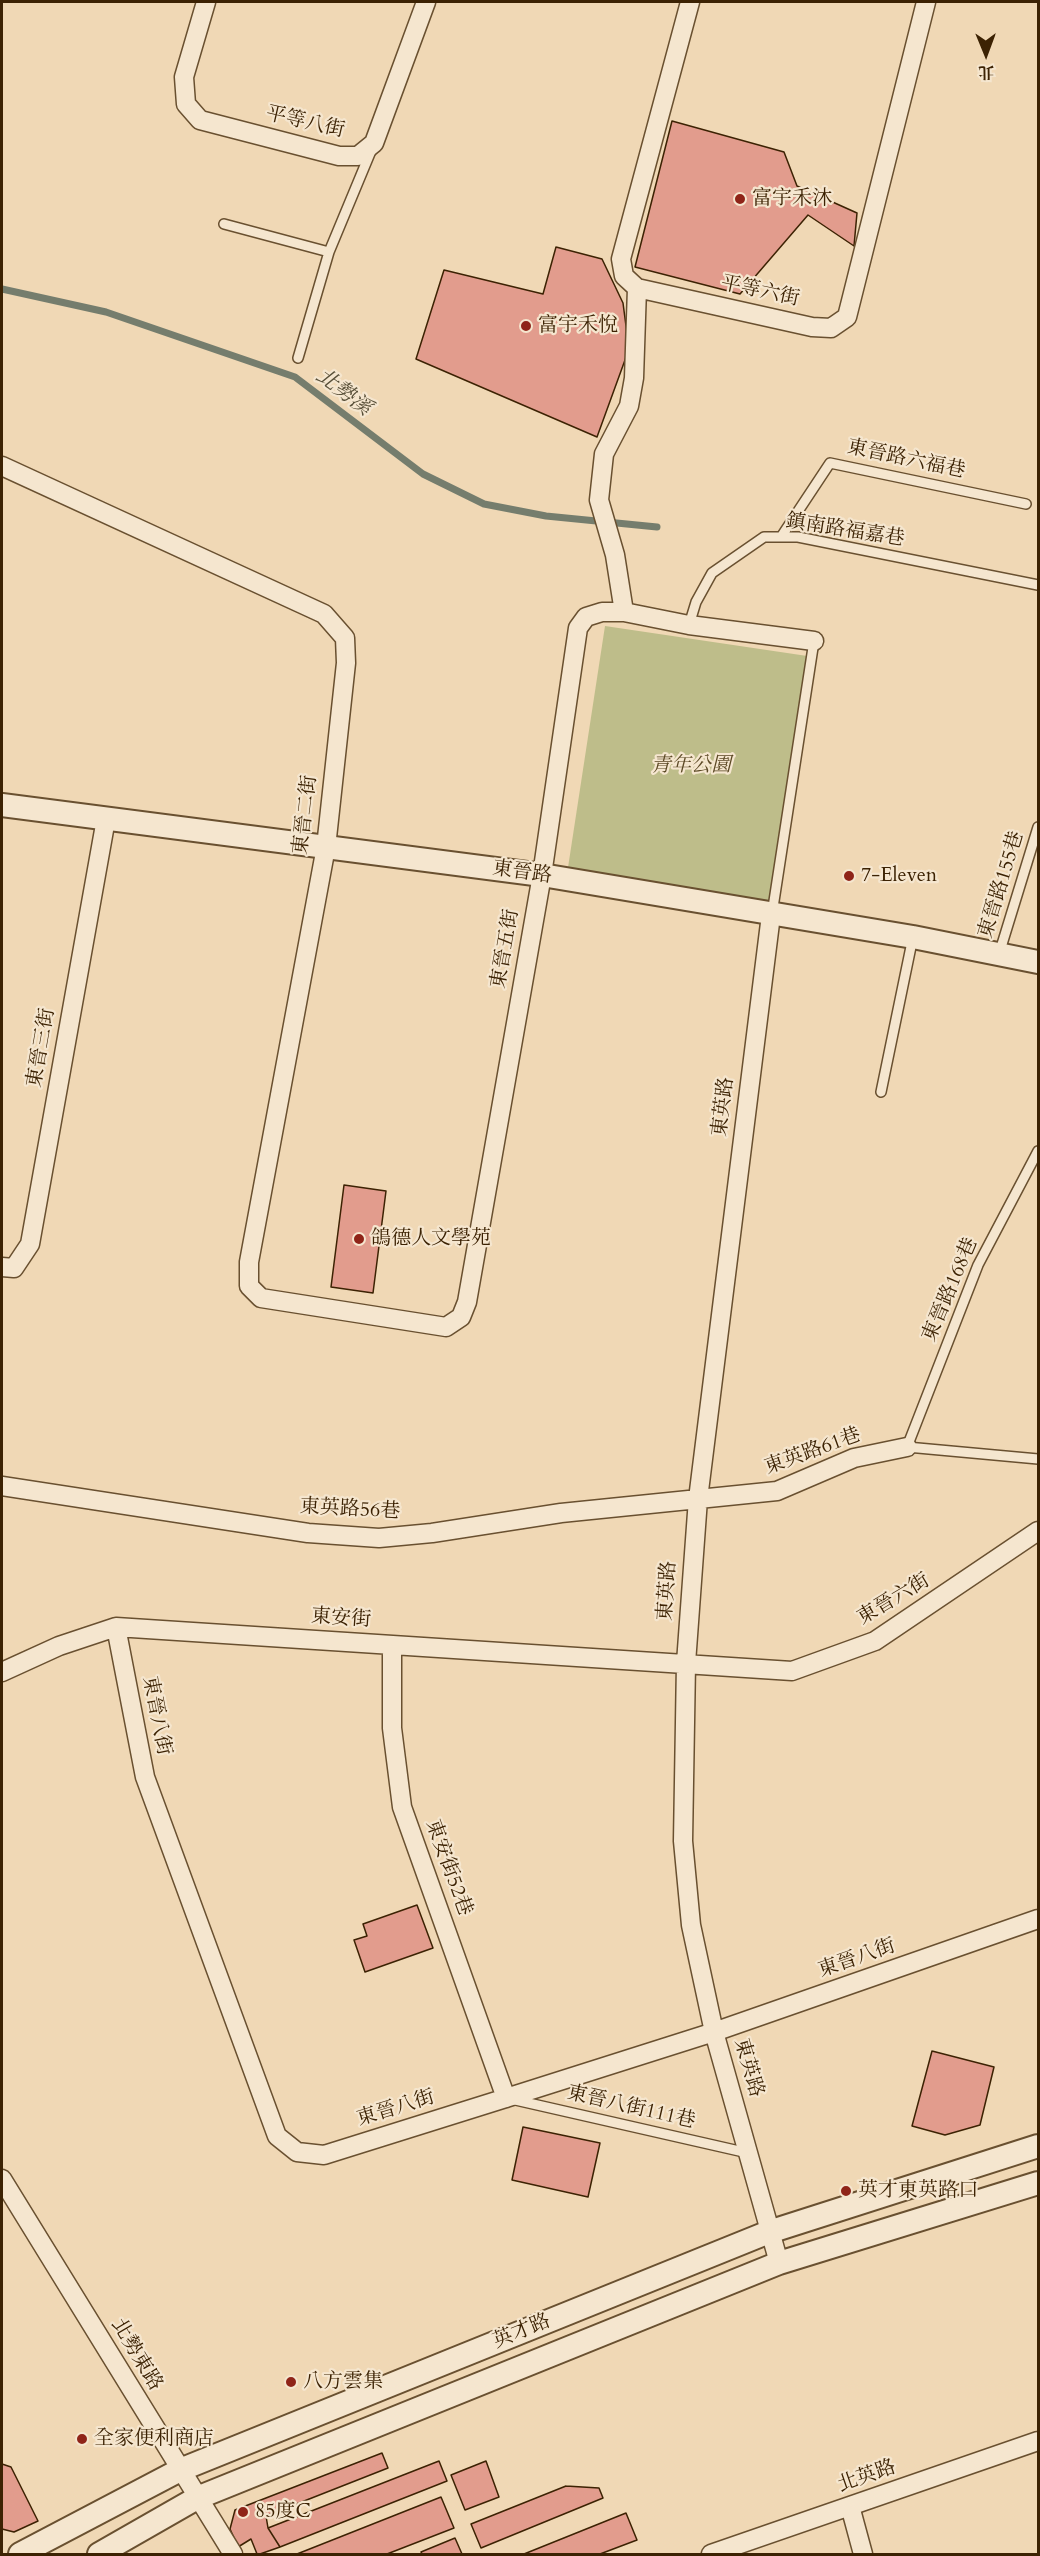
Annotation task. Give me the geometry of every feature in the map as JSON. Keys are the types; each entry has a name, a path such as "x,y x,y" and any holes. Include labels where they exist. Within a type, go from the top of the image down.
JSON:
{"street":[{"name":"平等八街","path":"206,2 184,77 186,104 200,120 339,156 358,156 374,143"},
{"path":"374,143 426,2"},
{"path":"624,612 615,555 599,500 604,454 629,406 632,388 637,288 624,276 621,259 690,2"},
{"name":"平等六街","path":"637,288 812,327 831,328 847,317 926,2"},
{"name":"東晉二街","path":"2,466 324,614 345,638 346,663 326,847 249,1263 249,1286 261,1298 336,1311"},
{"name":"東晉五街","path":"336,1311 446,1327 461,1317 469,1290 542,875 578,628 586,617 602,612 624,612 688,625 814,641"},
{"name":"東晉路","path":"2,805 542,875 913,937 1038,962"},
{"name":"東晉三街","path":"2,1267 14,1268 30,1244 106,819"},
{"name":"東英路","path":"771,915 698,1499 686,1664 683,1841 691,1925 714,2032 779,2263"},
{"name":"東英路61巷","path":"698,1499 777,1491 854,1458 907,1447"},
{"name":"東英路56巷","path":"2,1486 308,1533 379,1538 432,1533 561,1513 698,1499"},
{"name":"東晉六街","path":"686,1664 792,1671 875,1641 1038,1532"},
{"name":"東安街","path":"2,1672 59,1646 116,1627 686,1664"},
{"name":"東晉八街","path":"116,1627 144,1777 277,2136 297,2152 324,2155 506,2098 714,2032 1038,1919"},
{"name":"東安街52巷","path":"392,1645 392,1728 402,1807 506,2098"},
{"name":"英才路","path":"20,2554 180,2470 769,2232 1038,2146"},
{"name":"北勢東路","path":"2,2179 233,2554"},
{"name":"英才路","path":"99,2554 197,2498 779,2263 1038,2182"},
{"name":"北英路","path":"711,2554 1038,2441"},
{"path":"850,2506 863,2554"}],"lane":[{"path":"298,358 329,252 374,143"},
{"path":"224,224 329,252"},
{"name":"東晉路六福巷","path":"782,537 830,463 1026,504"},
{"name":"鎮南路福嘉巷","path":"688,625 696,602 712,573 764,537 798,537 1038,585"},
{"path":"771,915 814,641"},
{"name":"東晉路155巷","path":"999,954 1038,827"},
{"path":"881,1092 913,937"},
{"name":"東晉路168巷","path":"907,1447 978,1265 1038,1151"},
{"path":"907,1447 1038,1459"},
{"name":"東晉八街111巷","path":"506,2098 748,2153"}],"green space":[{"name":"青年公園","path":"605,626 814,657 776,906 567,874"}],"building":[{"name":"富宇禾沐","path":"672,121 784,152 797,186 857,213 854,246 808,215 740,294 635,267"},
{"name":"富宇禾悅","path":"556,247 602,259 623,303 629,349 597,437 416,359 444,270 543,294"},
{"name":"鴿德人文學苑","path":"344,1185 386,1191 373,1293 331,1287"},
{"path":"417,1905 433,1948 365,1972 354,1940 367,1936 363,1924"},
{"path":"932,2051 994,2067 980,2125 945,2135 912,2126"},
{"path":"523,2127 600,2143 588,2197 512,2180"},
{"path":"382,2453 388,2468 266,2516 268,2528 280,2547 257,2554 251,2539 238,2547 230,2529 235,2510"},
{"path":"439,2461 447,2481 280,2547 268,2528"},
{"path":"486,2461 499,2497 465,2510 451,2475"},
{"path":"2,2464 11,2467 38,2521 14,2532 2,2529"},
{"path":"566,2486 599,2488 603,2498 481,2548 471,2524"},
{"path":"441,2497 454,2528 387,2554 297,2554"},
{"path":"626,2513 637,2540 600,2554 524,2554"},
{"path":"455,2538 462,2554 422,2554 421,2552"}],"waterway":[{"name":"北勢溪","path":"2,289 106,312 295,377 423,474 484,504 546,516 657,527"}],"place":[{"name":"富宇禾沐","path":"740,199"},
{"name":"富宇禾悅","path":"526,326"},
{"name":"7-Eleven","path":"849,876"},
{"name":"鴿德人文學苑","path":"359,1239"},
{"name":"英才東英路口","path":"846,2191"},
{"name":"八方雲集","path":"291,2382"},
{"name":"全家便利商店","path":"82,2439"},
{"name":"85度C","path":"243,2512"}]}
